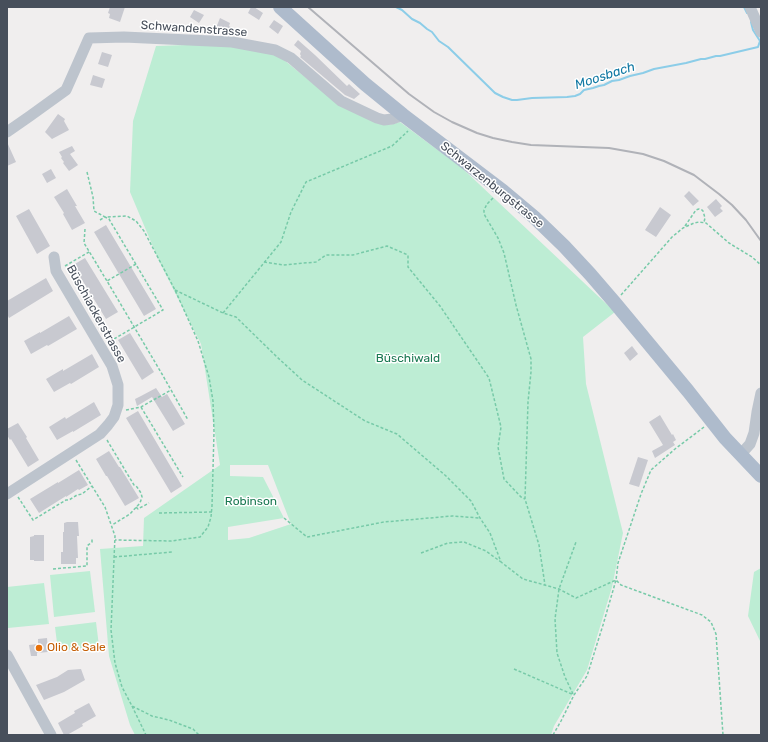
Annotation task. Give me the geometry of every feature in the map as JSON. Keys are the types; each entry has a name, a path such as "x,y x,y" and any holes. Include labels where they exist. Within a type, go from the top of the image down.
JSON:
{"main road":[{"name":"Schwarzenburgstrasse","path":"280,7 365,84 403,115 503,191 534,217 564,246 615,303 725,438 761,476"}],"street":[{"path":"750,7 761,32"},
{"name":"Schwandenstrasse","path":"7,132 66,90 89,38 124,37 232,42 275,50 291,58 341,101 384,120 403,115"},
{"name":"Büschiackerstrasse","path":"12,494 100,434 114,417 118,405 118,386 112,366 56,271 54,257"},
{"path":"741,454 750,444 754,433 761,393"},
{"path":"7,655 51,735"}],"path":[{"path":"223,313 281,242 291,212 306,182 392,146 415,124"},
{"path":"87,172 93,197 94,211 109,219 163,310 100,347"},
{"path":"503,191 487,204 484,214 498,238 504,253 516,305 531,358 526,447 525,499 540,545 545,585"},
{"path":"615,303 672,237 685,226 696,210 699,209 703,211 705,218 704,222"},
{"path":"100,220 105,217 127,216 136,221 144,231 175,290 198,341 209,377 213,401 212,512 208,526 200,537 171,541 115,540"},
{"path":"685,226 704,222 729,243 752,257 761,265"},
{"path":"85,229 84,243 188,420"},
{"path":"264,262 284,265 316,262 326,255 353,254 387,246 408,255 408,267 440,306 489,378 501,428 498,447 504,479 520,497 525,499"},
{"path":"56,271 89,252"},
{"path":"107,281 136,264"},
{"path":"175,290 223,313 236,317 276,357 302,380 365,421 397,434 446,476 471,501 490,533 501,562"},
{"path":"122,410 141,407 171,390"},
{"path":"141,407 183,477"},
{"path":"553,735 586,676 616,580 618,563 641,494 651,470 675,449 712,421"},
{"path":"105,437 134,485 141,493 142,500 130,514 112,525"},
{"path":"75,457 105,507 112,525 115,540 111,630 115,663 122,687 146,735"},
{"path":"12,494 33,520 66,500 82,494 92,486"},
{"path":"136,507 138,509 149,503"},
{"path":"159,514 212,512"},
{"path":"284,518 307,538 384,522 452,516 480,518"},
{"path":"53,569 87,566 87,546 92,542 92,539"},
{"path":"421,554 448,543 464,542 486,551 523,579 559,589 576,598 616,580"},
{"path":"574,695 565,677 557,653 555,619 559,589 576,542"},
{"path":"114,557 172,552"},
{"path":"616,580 621,585 702,615 710,622 716,634 724,735"},
{"path":"514,669 574,695"},
{"path":"132,706 152,716 169,720 193,729 199,735"}],"green space":[{"name":"Büschiwald","path":"215,44 278,55 327,95 351,110 389,125 400,122 462,168 615,312 583,337 586,384 623,533 612,587 587,670 554,726 551,735 135,735 130,725 109,656 100,549 143,546 144,518 220,465 201,344 159,261 130,192 133,121 156,46","holes":["230,465 268,465 291,524 249,538 228,540 228,527 284,518 263,477 230,476"]},
{"path":"761,568 761,643 748,616 754,572"},
{"path":"90,571 95,612 54,617 50,575"},
{"path":"44,583 49,624 8,628 7,587"},
{"path":"96,622 99,646 58,651 55,627"}],"building":[{"path":"110,7 125,7 120,22 109,18 110,14 108,13"},
{"path":"251,7 254,7 263,13 259,20 248,13"},
{"path":"194,10 204,15 199,23 190,17"},
{"path":"220,18 230,23 229,26 232,28 229,34 216,28"},
{"path":"274,20 283,26 278,34 269,27"},
{"path":"298,40 347,86 349,84 360,94 354,99 345,95 300,57 301,51 294,45"},
{"path":"102,52 112,55 108,67 98,64"},
{"path":"93,75 105,79 102,88 90,85"},
{"path":"58,114 65,119 64,121 69,130 52,139 45,132"},
{"path":"7,142 16,162 7,166"},
{"path":"72,146 75,151 70,154 78,165 69,171 63,163 64,162 59,152"},
{"path":"51,169 56,178 47,183 42,174"},
{"path":"67,189 85,223 72,230 54,197"},
{"path":"689,191 699,201 693,206 684,196"},
{"path":"716,199 722,206 720,208 723,211 715,217 707,207"},
{"path":"660,207 671,215 656,237 645,230"},
{"path":"29,209 50,246 37,254 16,216"},
{"path":"106,225 156,309 144,316 94,232"},
{"path":"85,258 118,312 106,319 73,265"},
{"path":"46,278 53,291 9,318 7,314 7,301"},
{"path":"69,316 77,329 31,354 24,341"},
{"path":"130,333 154,372 142,380 118,340"},
{"path":"632,346 638,354 630,361 624,353"},
{"path":"92,354 99,367 71,384 70,383 54,392 46,379"},
{"path":"156,388 162,397 167,394 185,424 173,431 152,397 137,406 135,399"},
{"path":"94,402 101,415 57,440 49,427 65,417 66,419"},
{"path":"138,411 182,486 171,493 126,418"},
{"path":"660,415 676,440 673,442 675,445 655,458 652,451 663,445 649,422"},
{"path":"18,423 39,460 28,467 7,435 7,429"},
{"path":"109,451 139,498 125,506 96,459"},
{"path":"638,457 648,460 639,487 629,484"},
{"path":"79,470 88,485 79,490 78,489 39,513 30,499"},
{"path":"78,522 78,558 76,558 76,564 61,564 64,523"},
{"path":"34,535 44,535 44,561 30,560 30,537"},
{"name":"Olio & Sale","path":"47,638 48,652 37,653 37,656 31,656 29,645 38,644 38,639"},
{"path":"81,669 85,680 64,692 44,700 36,685 57,677 68,670"},
{"path":"89,703 96,716 82,724 83,726 67,735 64,735 58,723 75,713 74,711"}],"waterway":[{"name":"Moosbach","path":"396,7 432,32 439,41 448,47 495,93 512,100 575,96 584,90 654,69 758,47 760,41 753,30 751,22"},
{"name":"Moosbach","path":"744,7 747,13"}],"railway":[{"path":"308,7 409,94 434,112 452,122 477,133 512,142 531,145 609,148 643,154 664,161 694,175 719,194 746,220 761,241"}],"place":[{"name":"Olio & Sale","path":"39,648"}],"park label":[{"name":"Robinson","path":"251,502"}]}
